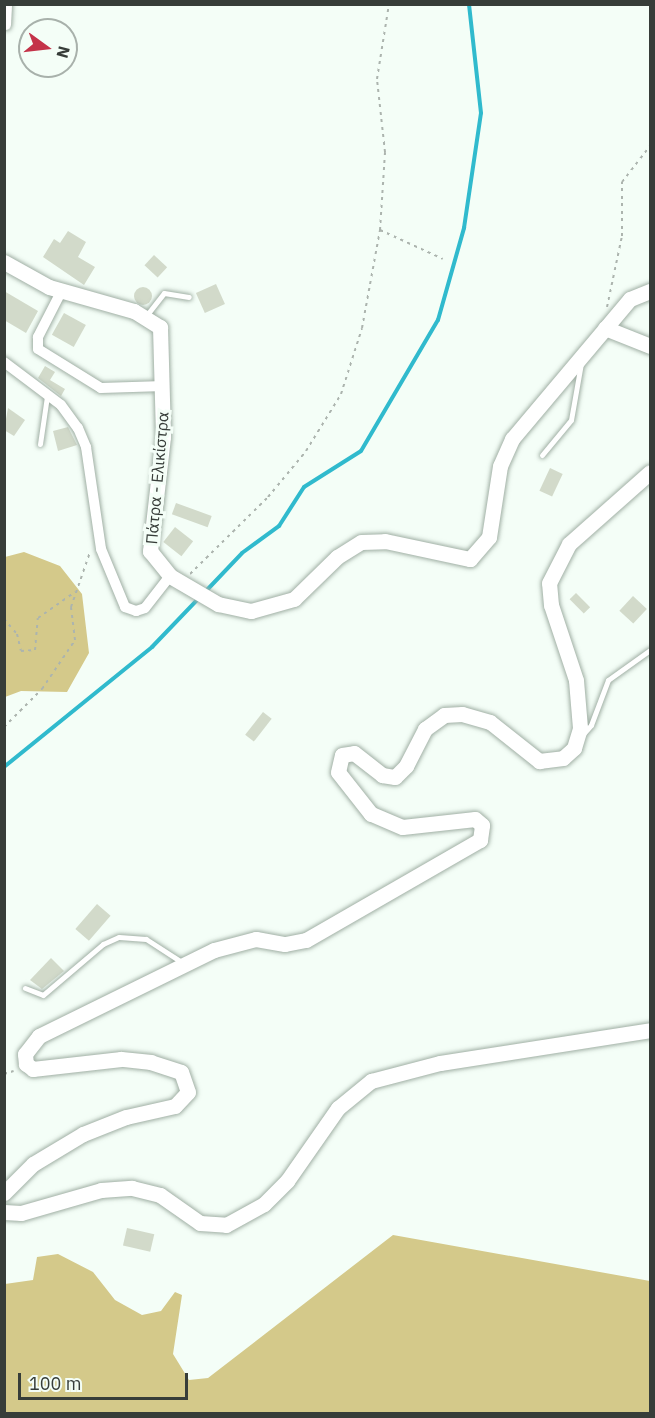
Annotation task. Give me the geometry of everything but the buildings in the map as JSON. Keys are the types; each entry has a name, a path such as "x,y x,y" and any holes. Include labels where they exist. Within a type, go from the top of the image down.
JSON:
{"street":[{"path":"6,25 7,4"},
{"path":"4,262 61,292 146,316"},
{"name":"Πάτρα - Ελικίστρα","path":"146,316 163,334 162,466 148,542 153,558 176,579 218,604 251,611 284,604 309,588 337,557 361,542 385,541 470,559 489,537 503,453 521,425 630,299 651,291"},
{"path":"61,292 38,337 38,349 101,388 164,386"},
{"path":"605,328 651,346"},
{"path":"4,362 69,414 86,447 101,549 125,607 136,612 145,608 176,579"},
{"path":"4,1193 33,1164 83,1134 186,1099 186,1078 168,1065 121,1059 38,1070 28,1067 25,1060 32,1042 57,1024 184,964 243,941 285,944 306,940 480,840 482,825 475,819 402,827 371,814 338,772 342,755 354,753 382,776 395,777 406,766 424,729 444,716 462,714 490,722 539,761 563,758 578,738 575,673 551,605 549,583 569,544 651,472"},
{"path":"4,1212 21,1213 101,1190 132,1188 160,1195 200,1223 226,1225 264,1204 287,1181 338,1108 371,1081 440,1064 651,1030"}],"lane":[{"path":"146,316 165,293 189,297"},
{"path":"542,455 578,405 581,356"},
{"path":"40,444 47,396"},
{"path":"578,738 591,726 609,680 651,650"},
{"path":"25,988 43,995 103,944 119,937 146,939 184,964"}],"path":[{"path":"176,579 268,497 306,450 341,394 362,328 380,230 386,152 377,79 389,4"},
{"path":"605,328 608,288 622,236 622,182 651,146"},
{"path":"380,230 443,259"},
{"path":"4,727 42,689 75,640 71,607 90,550"},
{"path":"4,619 17,634 21,651 35,650 38,618 75,592"}],"shaded area":[{"path":"24,552 60,566 82,594 89,653 67,692 21,691 5,697 5,557"},
{"path":"393,1235 650,1281 650,1413 5,1413 5,1284 33,1280 37,1257 58,1254 93,1272 115,1300 142,1315 161,1311 175,1292 182,1295 173,1354 189,1380 208,1378"}],"waterway":[{"path":"206,591 242,553 279,526 304,487 361,451 438,320 464,228 481,113 469,4"},
{"path":"4,767 152,647 199,598"}]}
